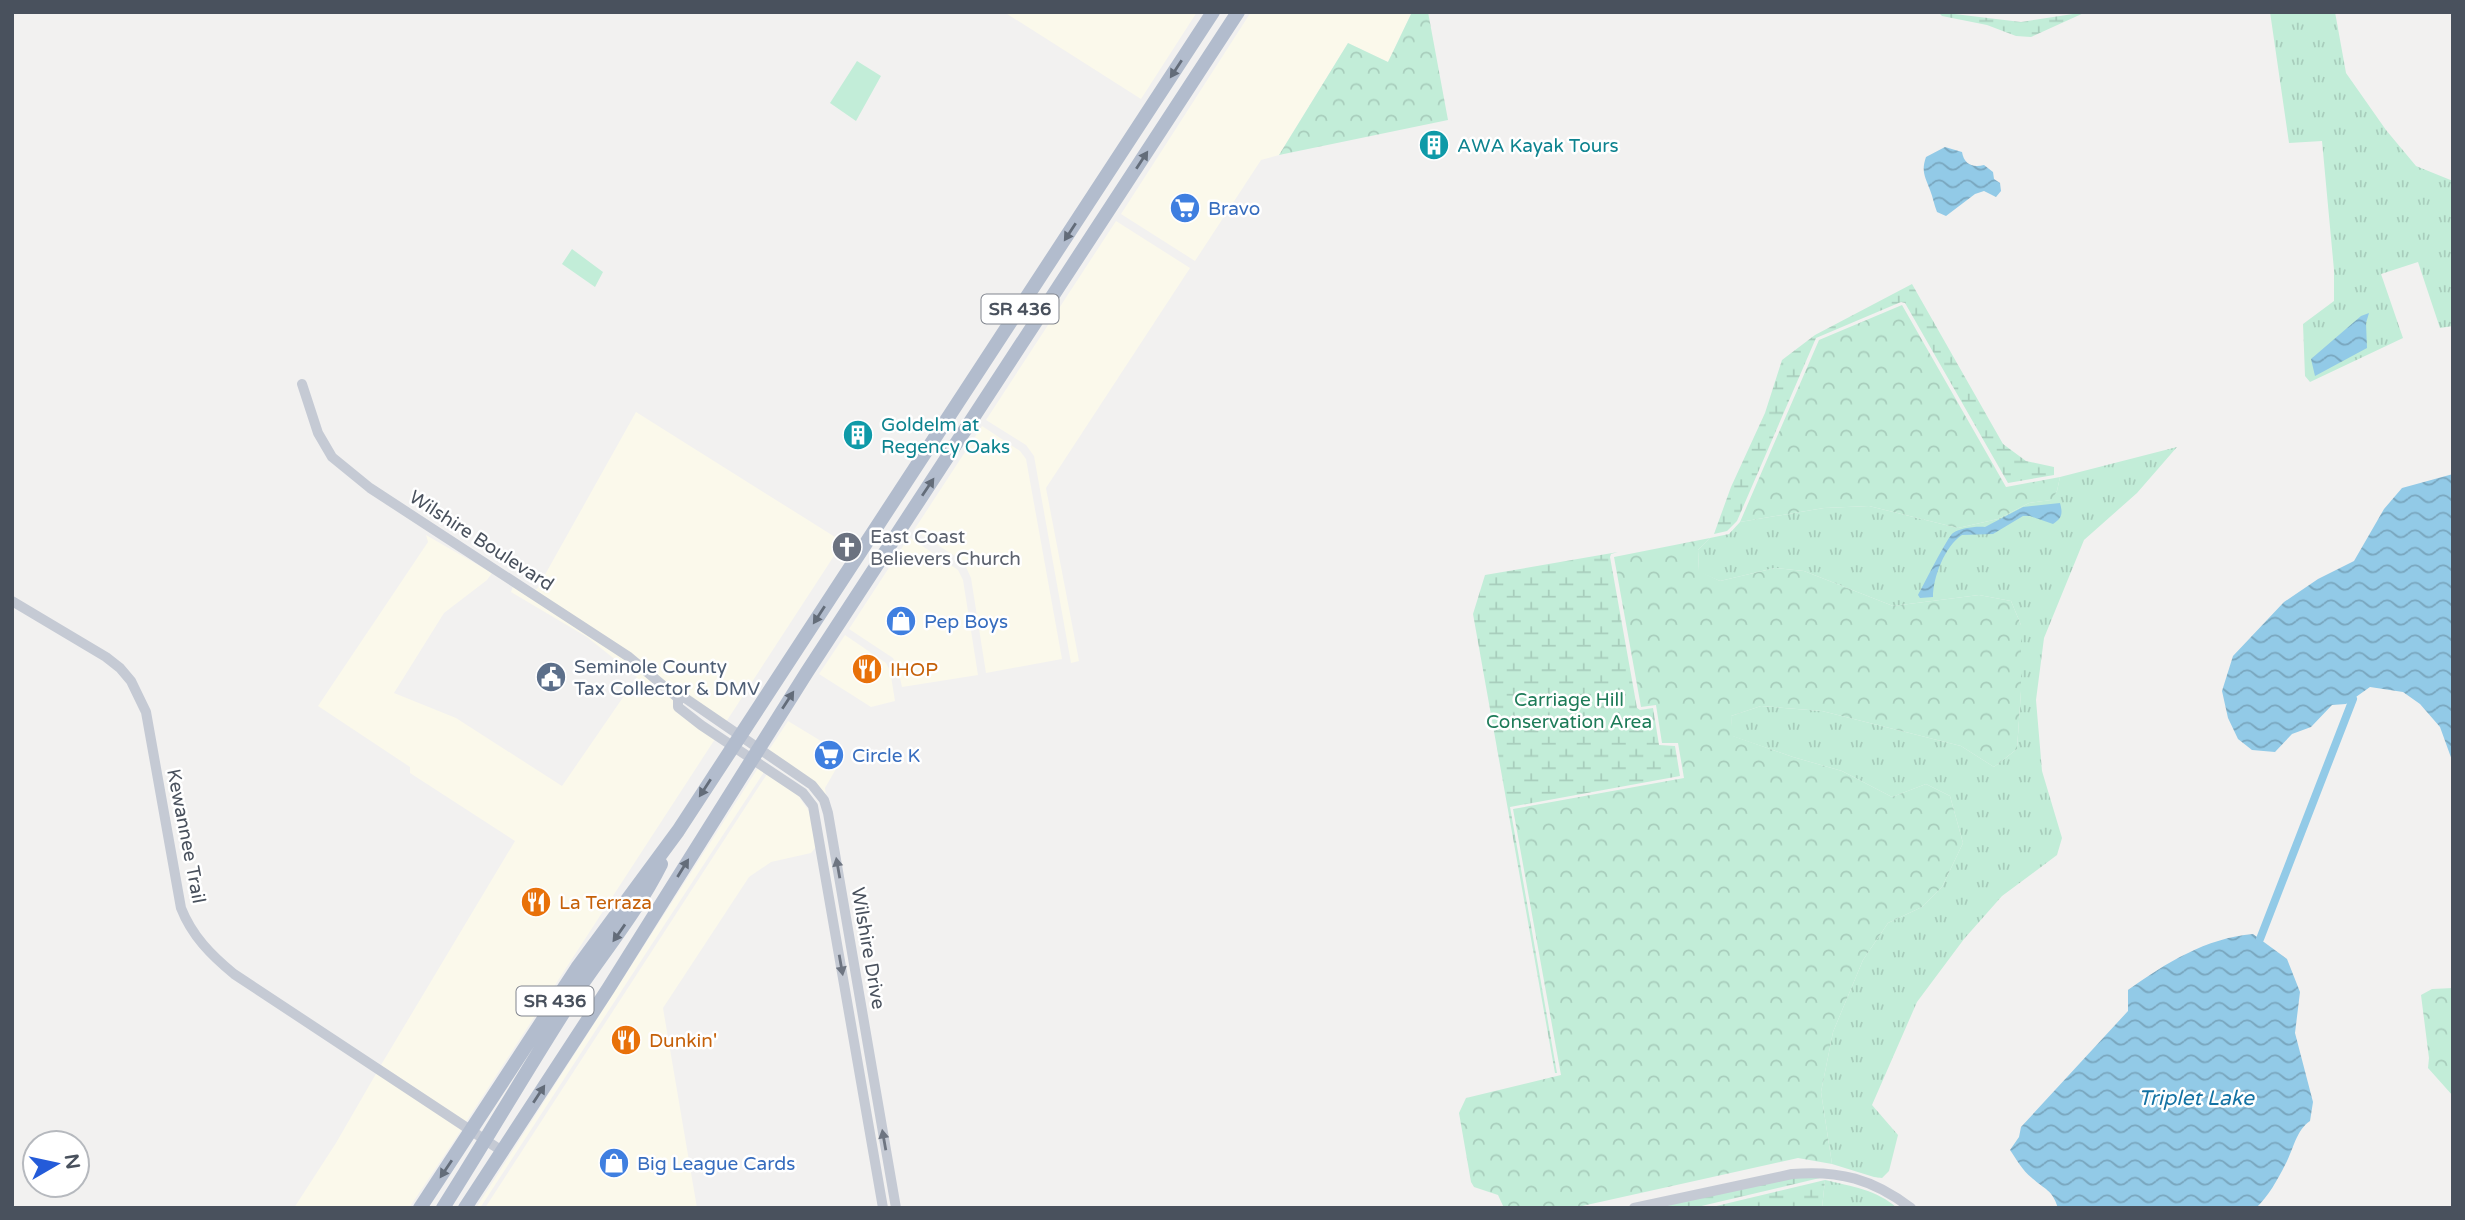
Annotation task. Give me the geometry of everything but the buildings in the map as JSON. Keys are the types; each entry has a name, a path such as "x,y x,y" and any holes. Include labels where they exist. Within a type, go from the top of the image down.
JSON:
{"main road":[{"name":"SR 436","path":"420,1208 580,964 677,831 737,741 1213,12"},
{"name":"SR 436","path":"465,1208 608,989 755,752 1238,12"},
{"path":"1107,175 1105,188 1108,211"},
{"path":"1085,209 1092,222 1091,238"},
{"path":"902,527 901,506 915,470"},
{"path":"877,564 887,535 881,520"},
{"path":"443,1208 571,1000 644,896 677,831"}],"street":[{"name":"Wilshire Boulevard","path":"302,384 318,433 340,465 370,488 629,657 678,698 678,706 737,741"},
{"name":"Kewannee Trail","path":"12,601 106,657 131,681 146,712 181,908 196,937 213,957 234,974 502,1151"},
{"name":"Wilshire Drive","path":"737,741 824,800 896,1208"},
{"name":"Wilshire Drive","path":"808,789 816,816 883,1208"},
{"path":"864,1098 877,1096"},
{"path":"1634,1208 1792,1174 1811,1173 1847,1177 1871,1184 1887,1190 1911,1208"}],"shaded area":[{"path":"1004,12 1197,12 1141,99"},
{"path":"1251,12 1412,12 1388,62 1348,43 1279,155 1261,160 1195,261 1121,214"},
{"path":"1116,221 1190,268 1046,488 1079,661 1071,663 1034,456 1026,445 986,420"},
{"path":"636,412 843,542 726,722 680,694 632,654 534,590 537,589"},
{"path":"982,426 1020,451 1026,459 1062,659 986,673 971,578 966,567 958,558 914,530"},
{"path":"426,535 492,573 487,580 444,613 394,693 456,718 562,786 637,677 587,637 511,592 513,586 627,660 715,739 466,1122 381,1065 515,841 410,773 410,767 318,706 428,542"},
{"path":"909,537 958,570 963,580 978,675 902,687 893,658 849,629"},
{"path":"845,635 886,663 890,670 895,701 871,707 819,674"},
{"path":"788,721 844,755 825,788 826,796 769,750"},
{"path":"758,768 764,772 480,1208 476,1208"},
{"path":"767,774 797,794 811,814 816,847 811,853 771,862 749,877 663,1008 697,1208 485,1208"},
{"path":"377,1072 462,1129 409,1208 294,1208 336,1143"}],"green space":[{"path":"1412,12 1428,12 1448,120 1279,155 1348,43 1388,62"},
{"path":"1938,12 2021,22 2086,12 2031,37 2016,36 1987,25 1942,16"},
{"path":"2270,12 2335,12 2346,73 2386,130 2416,166 2453,181 2453,326 2440,328 2418,262 2381,274 2403,338 2310,382 2305,376 2303,324 2334,301 2334,270 2322,141 2289,143"},
{"path":"857,61 881,76 856,121 830,103"},
{"path":"572,249 603,272 595,287 562,264"},
{"path":"1912,284 2003,444 2026,461 2054,467 2054,475 2008,483 1905,303 1901,302 1816,338 1737,521 1727,531 1714,534 1731,487 1765,413 1782,360 1815,335"},
{"path":"1902,305 2006,487 2060,477 2052,500 2029,503 1998,519 1958,528 1869,506 1824,508 1740,522 1819,340"},
{"path":"2177,447 2137,493 2084,540 2044,638 2036,700 2042,771 2062,838 2057,855 2002,896 1964,939 1917,1002 1872,1105 1898,1135 1889,1171 1882,1178 1832,1164 1821,1092 1833,1032 1863,960 1888,923 1922,907 1942,887 1963,843 1950,796 1926,784 1892,797 1842,771 1732,736 1731,716 1761,706 1822,711 1961,746 1994,767 2017,749 2021,691 2021,625 2011,601 1979,595 1893,606 1804,571 1775,568 1720,581 1699,572 1698,550 1710,538 1729,534 1740,522 1824,508 1869,506 1958,528 1998,519 2029,503 2051,500 2057,491 2060,477"},
{"path":"1710,538 1698,550 1699,571 1720,581 1775,568 1804,571 1893,606 1979,595 2011,601 2021,625 2021,691 2017,749 1994,767 1961,746 1822,711 1761,706 1731,716 1733,736 1842,771 1892,797 1926,784 1950,796 1963,843 1942,887 1922,907 1888,923 1863,960 1833,1032 1821,1092 1832,1164 1798,1158 1573,1208 1504,1208 1498,1195 1474,1187 1471,1182 1459,1113 1466,1098 1561,1075 1513,809 1684,778 1678,743 1662,743 1656,705 1641,707 1614,557"},
{"name":"Carriage Hill Conservation Area","path":"1618,552 1610,557 1637,708 1653,708 1659,745 1675,746 1680,776 1510,807 1555,1073 1473,614 1485,575"},
{"path":"2453,988 2453,1096 2428,1068 2421,995 2432,989"},
{"path":"1824,1177 1693,1208 1652,1208 1793,1178"},
{"path":"1825,1180 1872,1193 1897,1208 1822,1208"},
{"path":"1825,1180 1822,1208 1708,1208"}],"water":[{"path":"1945,147 1962,152 1969,164 1984,165 1993,172 1994,179 2000,183 2001,191 1996,197 1984,191 1975,194 1946,216 1937,212 1925,178 1924,166 1926,157"},
{"path":"2369,313 2366,323 2367,348 2315,376 2311,359 2361,316"},
{"path":"2453,474 2453,763 2440,727 2420,704 2403,692 2370,687 2346,704 2332,705 2311,727 2292,734 2275,752 2252,750 2238,739 2228,718 2222,691 2233,656 2284,602 2318,579 2354,561 2384,509 2402,488"},
{"path":"2060,503 2061,515 2053,524 2023,516 1993,534 1962,535 1950,547 1941,563 1933,597 1920,598 1918,595 1953,533 1968,528 1985,527 2023,507"},
{"name":"Triplet Lake","path":"2253,934 2287,959 2300,992 2295,1033 2313,1102 2310,1121 2298,1135 2269,1193 2256,1208 2058,1208 2051,1193 2025,1172 2010,1150 2019,1137 2021,1127 2128,1011 2128,990 2187,953 2236,936"}],"waterway":[{"path":"2260,939 2353,699"}],"place":[{"name":"AWA Kayak Tours","path":"1434,145"},
{"name":"Bravo","path":"1185,208"},
{"name":"Goldelm at Regency Oaks","path":"858,435"},
{"name":"East Coast Believers Church","path":"847,547"},
{"name":"Pep Boys","path":"901,621"},
{"name":"IHOP","path":"867,669"},
{"name":"Seminole County Tax Collector & DMV","path":"551,677"},
{"name":"Circle K","path":"829,755"},
{"name":"La Terraza","path":"536,902"},
{"name":"Dunkin'","path":"626,1040"},
{"name":"Big League Cards","path":"614,1163"}]}
